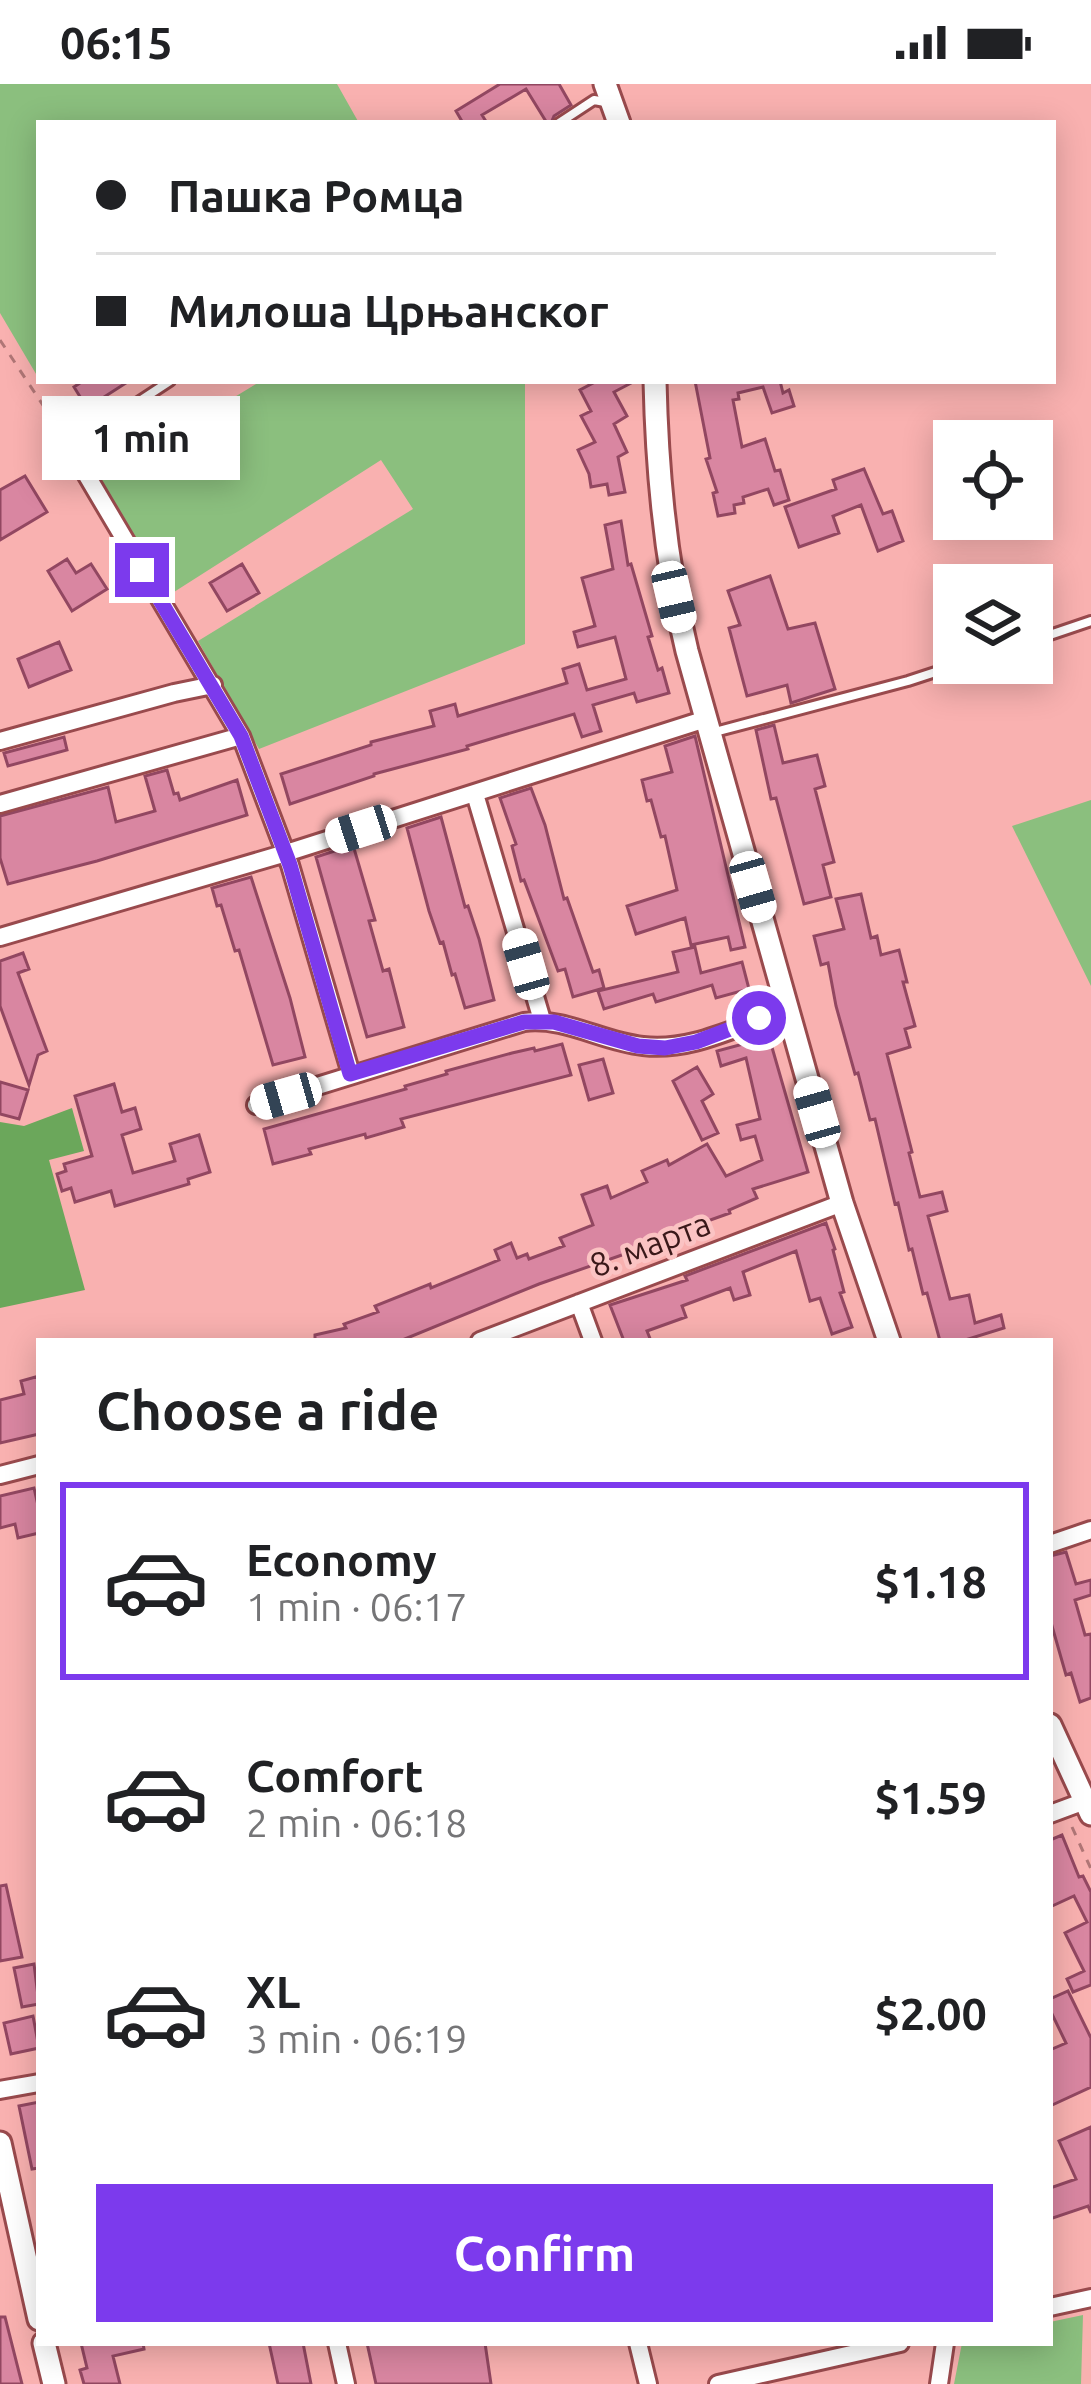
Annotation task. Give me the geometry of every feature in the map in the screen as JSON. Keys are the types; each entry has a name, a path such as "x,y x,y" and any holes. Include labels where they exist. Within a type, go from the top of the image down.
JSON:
{"street":[{"path":"655,384 656,457 674,597 842,1203 888,1338"},
{"path":"70,447 241,736 286,853 350,1074"},
{"path":"0,741 213,685"},
{"path":"0,937 708,726"},
{"path":"0,804 241,736"},
{"path":"475,794 542,1020"},
{"path":"256,1105 524,1022 542,1020 638,1046 665,1048 788,1010"},
{"name":"8. марта","path":"488,1338 842,1203"},
{"path":"579,1303 592,1338"},
{"path":"0,1475 36,1466"},
{"path":"1053,1543 1091,1530"},
{"path":"1053,1736 1072,1809"},
{"path":"0,2090 36,2084"},
{"path":"0,2143 36,2305"},
{"path":"1053,2306 1091,2298"},
{"path":"45,2346 53,2384"},
{"path":"338,2346 346,2384"},
{"path":"639,2346 648,2384"},
{"path":"718,2384 887,2346"},
{"path":"939,2384 945,2346"}],"lane":[{"path":"564,120 594,100 612,103"},
{"path":"70,447 165,384"},
{"path":"1053,633 1091,621"},
{"path":"708,726 933,673"}],"path":[{"path":"0,340 70,447"},
{"path":"1072,1809 1091,1869"}],"green space":[{"path":"0,84 337,84 357,120 36,120 36,374 0,313"},
{"path":"256,384 525,384 525,644 259,749 198,641 413,509 381,460 174,592 95,482"},
{"path":"1091,800 1091,986 1012,826"},
{"path":"72,1108 84,1151 49,1160 85,1290 0,1308 0,1122 24,1126"},
{"path":"1083,2315 1081,2384 954,2384 961,2346 1053,2346 1053,2321"}],"building":[{"path":"500,84 559,84 571,105 545,120 526,89 482,115 485,120 461,120 456,111"},
{"path":"78,384 124,384 87,408 74,387"},
{"path":"591,384 629,384 614,392 627,416 614,424 627,452 618,457 625,492 609,495 607,484 591,487 578,450 595,442 581,416 591,411 580,390"},
{"path":"696,384 781,384 783,393 789,390 794,406 772,413 763,387 738,393 739,399 733,400 742,447 765,439 789,500 774,505 768,489 743,497 744,503 734,505 735,513 718,516 713,493 717,492 706,459 710,458"},
{"path":"150,410 165,433 124,460 108,436"},
{"path":"864,469 883,514 892,511 903,541 878,551 861,505 833,516 839,533 799,547 785,507 836,489 833,480"},
{"path":"25,476 47,512 0,540 0,490"},
{"path":"621,521 628,565 652,636 648,637 669,693 637,702 634,693 593,705 601,731 582,737 574,714 290,804 281,774 434,726 430,711 455,704 458,716 567,683 563,669 579,664 587,690 626,679 615,637 578,647 574,632 595,626 582,578 613,569 605,525"},
{"path":"67,559 76,573 91,564 107,589 72,611 48,571"},
{"path":"242,564 259,593 227,611 210,583"},
{"path":"770,576 788,629 815,623 835,689 791,703 787,685 747,696 729,628 740,625 728,591"},
{"path":"59,642 71,670 29,687 18,659"},
{"path":"774,725 783,763 817,755 825,786 815,789 834,862 823,865 831,897 804,904 776,798 771,799 756,730"},
{"path":"695,736 745,947 731,950 728,937 691,945 685,918 636,934 627,906 677,890 665,836 661,837 642,780 672,772 665,746"},
{"path":"64,737 67,750 8,766 4,753"},
{"path":"167,770 180,800 237,780 247,815 8,884 0,858 0,816 108,787 116,822 155,811 145,776"},
{"path":"531,788 564,899 604,988 573,997 565,969 558,971 521,881 512,846 516,844 500,798"},
{"path":"441,817 494,1000 465,1008 429,911 407,828"},
{"path":"353,845 375,920 369,921 383,971 389,969 404,1027 367,1037 316,857"},
{"path":"251,877 305,1057 273,1065 239,950 235,951 212,888"},
{"path":"861,894 871,938 877,936 881,955 899,950 915,1026 905,1029 910,1047 887,1054 920,1197 942,1192 947,1211 928,1216 950,1299 969,1295 975,1323 1001,1315 1004,1328 972,1338 939,1338 895,1204 875,1119 870,1120 855,1074 828,963 821,965 814,936 844,929 836,899"},
{"path":"695,947 701,973 742,962 749,989 716,998 712,985 656,1002 653,994 604,1009 598,991 678,972 673,952"},
{"path":"23,953 29,969 18,973 47,1051 38,1055 29,1085 0,1006 0,961"},
{"path":"769,1037 808,1172 753,1189 757,1198 730,1213 702,1223 701,1219 639,1249 407,1338 315,1338 378,1312 375,1306 499,1260 495,1250 511,1243 517,1258 527,1254 529,1259 564,1246 560,1238 593,1225 582,1195 607,1186 611,1198 647,1182 642,1171 667,1160 669,1165 707,1144 726,1176 762,1160 755,1136 741,1140 737,1125 760,1119 746,1058 721,1066 717,1051"},
{"path":"562,1044 571,1075 401,1119 404,1127 309,1149 311,1154 273,1164 264,1129 406,1089 446,1071"},
{"path":"603,1059 613,1093 589,1100 579,1065"},
{"path":"697,1067 713,1094 702,1101 718,1133 702,1140 673,1081"},
{"path":"0,1082 28,1090 19,1119 0,1114"},
{"path":"114,1084 122,1112 135,1108 141,1129 122,1135 133,1173 175,1161 170,1144 199,1135 210,1172 188,1179 189,1184 115,1206 111,1191 75,1202 71,1188 62,1191 57,1174 66,1171 64,1164 92,1156 75,1096"},
{"path":"826,1223 852,1327 832,1334 820,1298 810,1301 796,1251 743,1272 750,1295 734,1300 730,1288 682,1306 686,1317 647,1331 650,1338 623,1338 610,1305 687,1280 685,1276"},
{"path":"36,1377 36,1435 0,1443 0,1400 24,1394 21,1381"},
{"path":"34,1488 36,1534 18,1538 15,1524 0,1528 0,1496"},
{"path":"1066,1552 1076,1584 1091,1580 1091,1595 1075,1600 1085,1635 1091,1634 1091,1698 1080,1702 1071,1673 1066,1675 1053,1630 1053,1555"},
{"path":"1062,1835 1079,1877 1083,1876 1091,1892 1091,1985 1073,1992 1067,1979 1084,1971 1065,1933 1087,1922 1074,1896 1053,1906 1053,1839"},
{"path":"6,1885 22,1957 0,1961 0,1886"},
{"path":"34,1964 36,2005 22,2007 14,1968"},
{"path":"1068,1991 1091,2038 1091,2087 1053,2105 1053,2049 1066,2043 1053,2016 1053,1998"},
{"path":"33,2016 36,2049 11,2054 4,2023"},
{"path":"36,2103 36,2168 32,2169 19,2106"},
{"path":"1091,2127 1091,2213 1088,2206 1053,2218 1053,2187 1076,2179 1059,2141"},
{"path":"0,2317 5,2317 22,2384 0,2384"},
{"path":"82,2346 144,2346 113,2356 120,2384 84,2384 80,2370 87,2368"},
{"path":"270,2346 304,2346 311,2384 278,2384"},
{"path":"368,2346 485,2346 491,2384 376,2384"}],"route":[{"path":"142,570 241,736 290,865 350,1074 524,1022 554,1022 638,1046 665,1048 696,1042 759,1018"}]}
